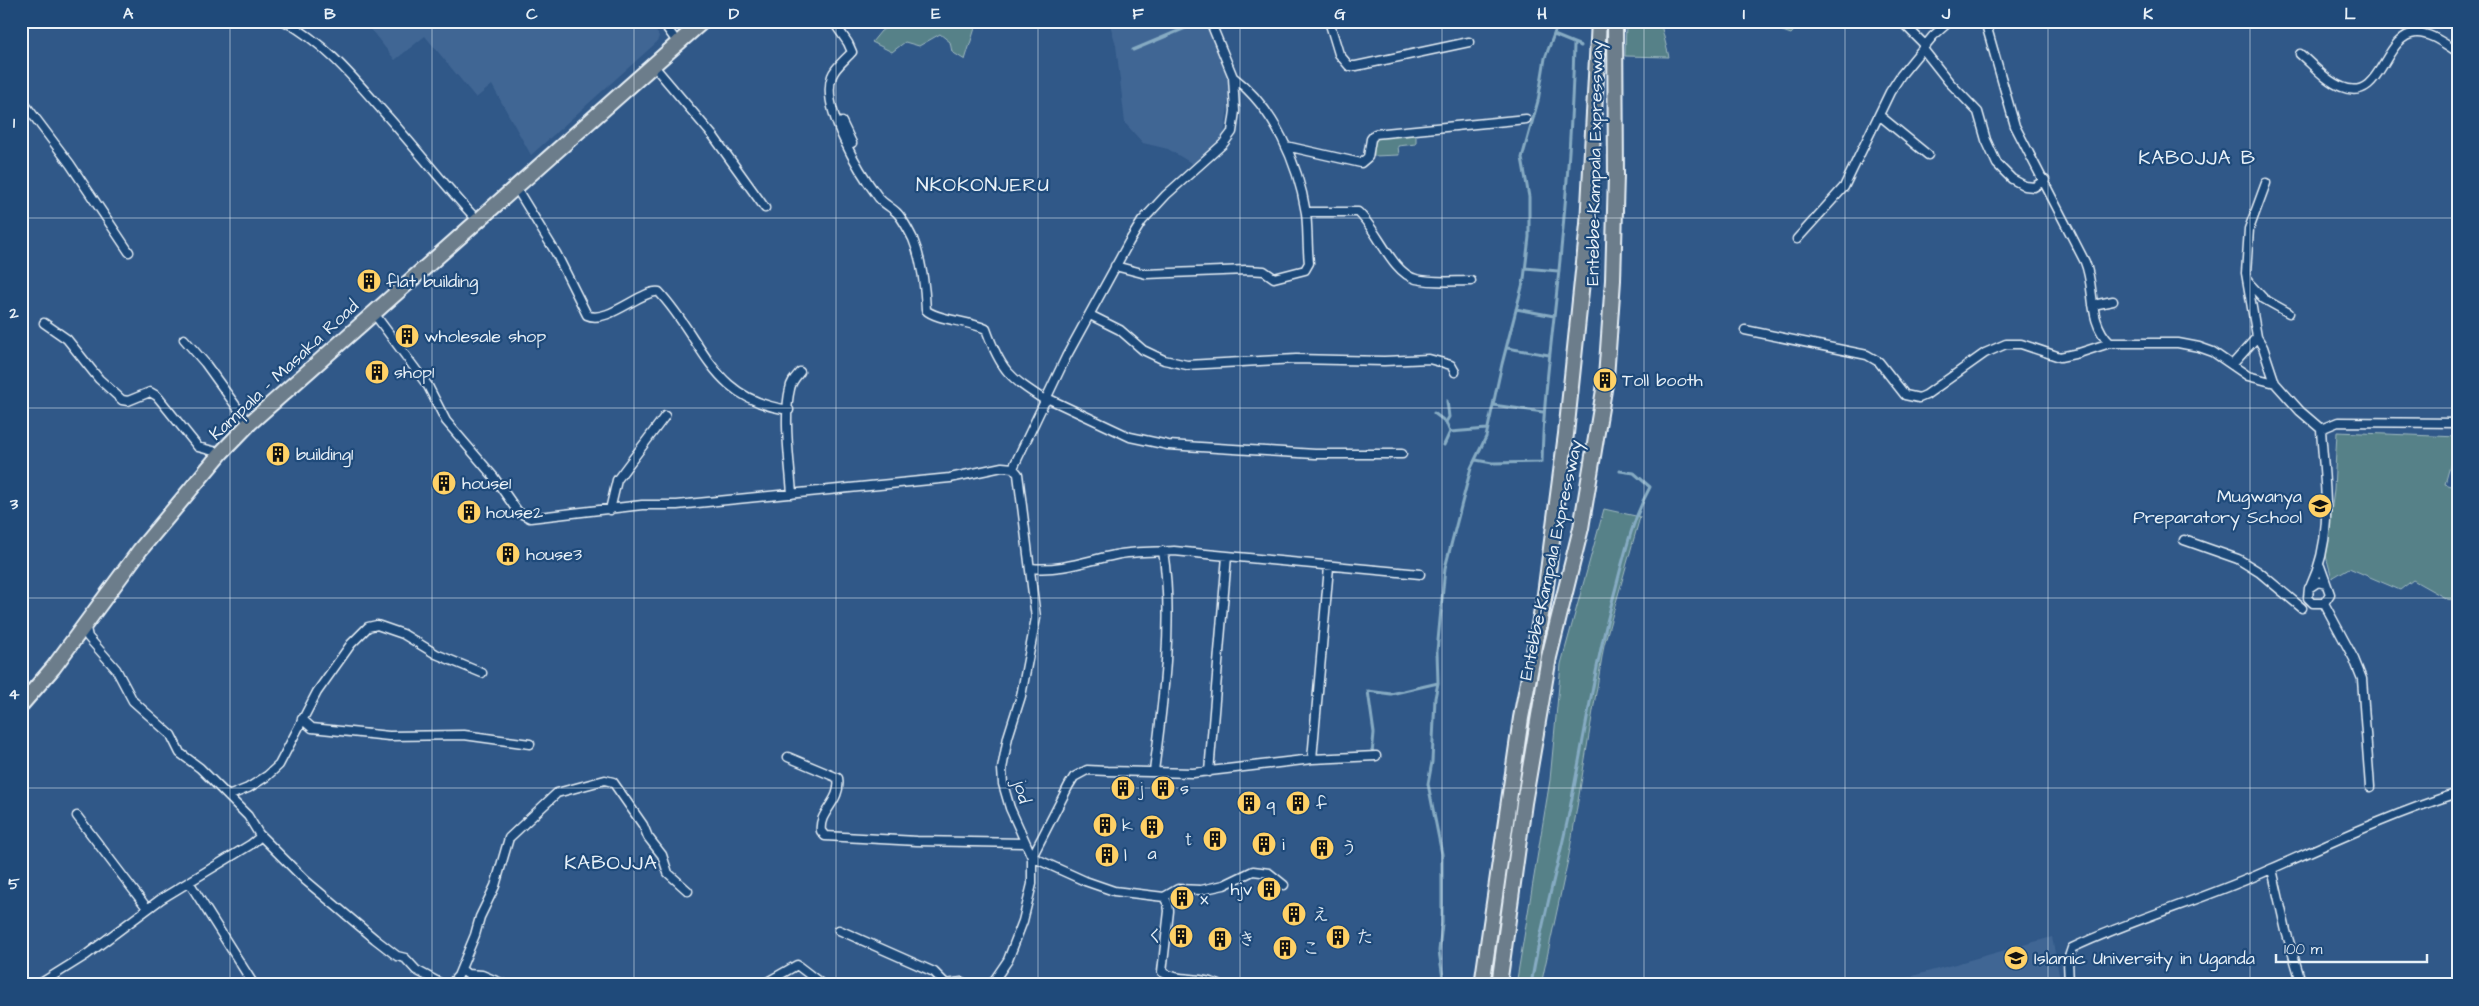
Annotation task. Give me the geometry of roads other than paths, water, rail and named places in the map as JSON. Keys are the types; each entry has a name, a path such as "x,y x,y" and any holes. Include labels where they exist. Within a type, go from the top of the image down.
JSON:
{"highway":[{"name":"Kampala - Masaka Road","path":"21,705 53,668 140,550 221,453 249,424 515,186 654,65 677,42 703,21"},
{"name":"Entebbe–Kampala Expressway","path":"1482,985 1521,718 1545,594 1566,434 1588,224 1599,21"},
{"name":"Entebbe–Kampala Expressway","path":"1499,985 1524,803 1549,657 1581,528 1606,378 1613,280 1616,175 1615,21"}],"street":[{"path":"284,21 301,30 340,62 410,141 441,182 478,221"},
{"path":"662,21 677,42"},
{"path":"833,21 848,42 852,52 832,74 830,88 833,107 845,143 881,199 897,213 912,238 924,280 926,310 932,316 973,323 986,329 994,352 1005,370 1046,399 1130,437 1168,445 1316,454 1402,454"},
{"path":"839,21 856,47 856,52 836,76 835,87 837,110 852,143"},
{"path":"373,312 423,380 446,421 493,476 518,512 530,518 610,510 642,504 677,504 950,478 1002,467 1013,468 1046,399 1115,266 1142,221 1166,196 1223,144 1232,132 1235,111 1233,77 1210,21"},
{"path":"1329,21 1339,54 1349,66 1470,42"},
{"path":"1901,21 1924,47 1949,82 1978,112 1986,140 1997,164 2012,179 2025,186 2034,187 2045,180"},
{"path":"1797,239 1844,187 1901,74 1950,21"},
{"path":"1985,21 2015,126 2045,180 2085,262 2092,283 2093,305 2098,328 2110,342"},
{"path":"2300,54 2328,79 2341,87 2354,90 2367,86 2398,44 2410,34 2424,34 2458,52"},
{"path":"654,65 714,137 765,208"},
{"path":"1115,266 1146,274 1264,271 1274,278 1305,270 1309,263 1306,212 1292,158 1252,92 1233,77"},
{"path":"21,99 70,164 129,252"},
{"path":"1879,115 1928,155"},
{"path":"1286,146 1361,163 1368,157 1371,139 1375,134 1526,120"},
{"path":"2266,182 2249,229 2246,256 2248,282 2257,337 2263,346 2275,383 2300,411 2321,429 2324,483 2328,499 2320,566 2307,594 2310,600 2317,604 2324,603 2330,594 2320,566"},
{"path":"515,186 553,246 587,315 596,316 625,307 648,293 659,292 730,387 758,404 789,410"},
{"path":"1306,212 1358,212 1366,219 1398,266 1408,276 1417,279 1471,282"},
{"path":"2248,282 2264,299 2289,313"},
{"path":"2093,305 2112,301"},
{"path":"1090,315 1120,330 1143,350 1164,360 1187,365 1296,359 1384,361 1429,359 1451,365 1455,372"},
{"path":"44,323 67,338 99,379 122,400 128,400 150,392 157,396 198,447 221,453"},
{"path":"1745,330 1866,355 1879,362 1905,395 1912,398 1926,395 1985,353 2006,344 2021,344 2060,357 2079,353 2110,342 2151,342 2199,346 2213,352 2248,376 2275,383"},
{"path":"2232,365 2257,337"},
{"path":"184,339 205,363 249,424"},
{"path":"792,494 790,387 800,372"},
{"path":"610,510 617,480 665,416"},
{"path":"2321,429 2338,422 2458,423"},
{"name":"jod","path":"1013,468 1018,474 1036,618 1034,635 1002,769 1003,784 1010,808 1032,856"},
{"path":"2184,540 2238,559 2258,572 2302,608"},
{"path":"1154,771 1162,694 1167,598 1163,552"},
{"path":"1031,568 1048,570 1065,568 1117,555 1163,552 1420,574"},
{"path":"1210,772 1227,556"},
{"path":"1312,759 1329,567"},
{"path":"2311,585 2318,582 2326,584"},
{"path":"2324,603 2354,659 2362,680 2370,787"},
{"path":"85,624 88,637 116,669 133,701 171,735 180,753 200,768 248,816 259,834 305,880 375,939 397,956 405,958 416,970 444,985"},
{"path":"228,796 248,788 279,766 296,736 302,719 330,674 351,644 368,627 377,626 403,634 436,654 482,673"},
{"path":"302,719 312,728 389,736 464,735 530,744"},
{"path":"991,985 1008,960 1023,921 1032,884 1032,856 1069,785 1079,773 1094,769 1107,771 1210,772 1312,759 1376,756"},
{"path":"788,757 838,778 839,790 831,807 821,820 821,831 825,836 917,841 1025,843"},
{"path":"450,985 460,969 495,886 509,838 557,793 604,780 613,782 642,824 648,837 662,855 668,873 688,891"},
{"path":"2069,985 2068,960 2072,948 2136,921 2272,869 2395,816 2458,793"},
{"path":"77,816 147,908"},
{"path":"38,985 86,956 147,908 250,845 260,837 259,834"},
{"path":"1032,856 1085,881 1114,891 1164,898 1178,889 1201,890 1224,885 1253,871 1268,873 1284,885"},
{"path":"2272,869 2286,932 2302,985"},
{"path":"189,882 254,985"},
{"path":"1164,898 1169,911 1162,972 1171,976 1210,981 1219,985"},
{"path":"838,930 934,972 946,984 962,982 966,985"},
{"path":"762,985 797,965 822,985"},
{"path":"460,969 467,974 482,975 506,985"}],"waterway":[{"path":"1133,50 1202,21"},
{"path":"1444,985 1439,951 1442,923 1442,854 1428,784 1432,762 1435,698 1438,683 1437,651 1445,568 1471,468 1486,437 1502,364 1524,279 1529,237 1529,197 1522,158 1538,101 1545,58 1559,21"},
{"path":"1554,35 1581,46"},
{"path":"1476,460 1492,463 1542,462 1545,401 1568,172 1574,45"},
{"path":"1525,268 1558,271"},
{"path":"1516,309 1554,316"},
{"path":"1507,348 1549,355"},
{"path":"1447,401 1449,417 1446,422 1450,432 1487,429"},
{"path":"1493,405 1543,412"},
{"path":"1434,413 1446,422"},
{"path":"1444,445 1450,432"},
{"path":"1531,985 1543,922 1568,818 1609,616 1630,536 1650,487 1634,473 1620,471"},
{"path":"1372,754 1374,733 1368,691 1391,694 1438,683"}],"place":[{"name":"flat building","path":"369,281"},
{"name":"wholesale shop","path":"407,336"},
{"name":"shop1","path":"377,372"},
{"name":"Toll booth","path":"1605,380"},
{"name":"building1","path":"278,454"},
{"name":"house1","path":"444,483"},
{"name":"Mugwanya Preparatory School","path":"2320,506"},
{"name":"house2","path":"469,512"},
{"name":"house3","path":"508,554"},
{"name":"j","path":"1123,788"},
{"name":"s","path":"1163,788"},
{"name":"q","path":"1249,803"},
{"name":"f","path":"1298,803"},
{"name":"k","path":"1105,825"},
{"name":"a","path":"1152,827"},
{"name":"ｔ","path":"1215,839"},
{"name":"i","path":"1264,844"},
{"name":"う","path":"1322,848"},
{"name":"l","path":"1107,855"},
{"name":"hjv","path":"1269,889"},
{"name":"x","path":"1182,898"},
{"name":"え","path":"1294,914"},
{"name":"く","path":"1181,936"},
{"name":"た","path":"1338,937"},
{"name":"き","path":"1220,939"},
{"name":"こ","path":"1285,948"},
{"name":"Islamic University in Uganda","path":"2016,958"}],"district":[{"name":"KABOJJA B","path":"2197,158"},
{"name":"NKOKONJERU","path":"983,185"},
{"name":"KABOJJA","path":"611,863"}]}
